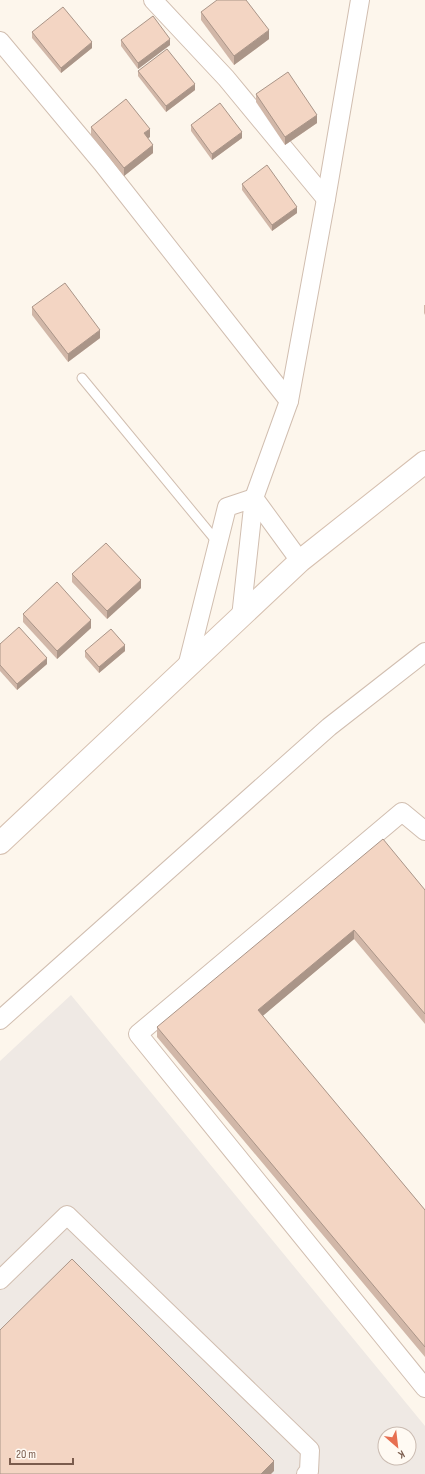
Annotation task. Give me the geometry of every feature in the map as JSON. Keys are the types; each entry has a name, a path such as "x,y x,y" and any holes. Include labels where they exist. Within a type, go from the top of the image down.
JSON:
{"main road":[{"path":"0,843 300,561 425,462"}],"street":[{"path":"153,0 226,78 326,199"},
{"path":"241,617 254,498 289,400 326,199 360,0"},
{"path":"0,41 107,169 289,400"},
{"path":"187,667 226,508 254,498"},
{"path":"254,498 300,561"},
{"path":"0,1020 329,727 425,652"},
{"path":"425,831 402,812 138,1034 425,1388"},
{"path":"0,1280 67,1215 310,1450 309,1471 306,1474"}],"lane":[{"path":"82,378 218,543"}],"shaded area":[{"path":"71,995 425,1426 425,1474 0,1474 0,1061"}],"building":[{"path":"217,0 246,0 269,30 234,56 201,12"},
{"path":"63,7 92,42 61,68 32,32"},
{"path":"153,16 170,39 138,63 121,40"},
{"path":"167,49 195,84 166,106 138,71"},
{"path":"288,72 317,115 285,137 256,94"},
{"path":"126,99 150,129 144,133 153,145 124,168 91,127"},
{"path":"220,103 242,132 212,154 191,125"},
{"path":"267,165 297,207 272,225 242,184"},
{"path":"65,283 100,330 68,354 32,307"},
{"path":"106,543 141,580 107,611 72,574"},
{"path":"57,582 91,620 57,651 23,614"},
{"path":"19,627 47,658 17,684 0,665 0,644"},
{"path":"111,629 125,645 99,667 85,651"},
{"path":"383,839 425,890 425,1014 354,930 258,1010 425,1210 425,1347 157,1027"},
{"path":"72,1259 274,1461 261,1474 0,1474 0,1330"}]}
